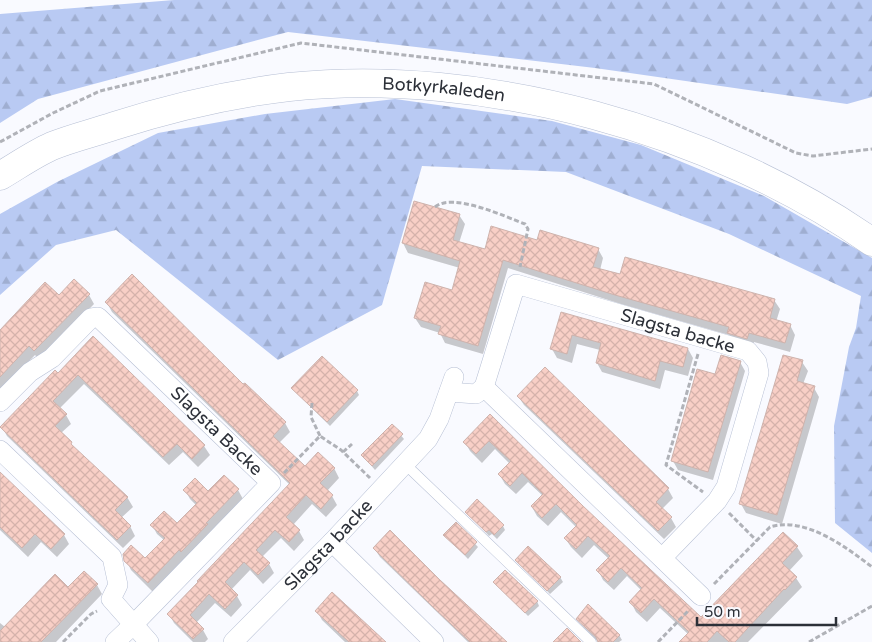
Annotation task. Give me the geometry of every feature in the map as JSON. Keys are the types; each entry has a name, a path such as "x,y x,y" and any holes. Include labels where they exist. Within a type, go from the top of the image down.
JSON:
{"main road":[{"name":"Botkyrkaleden","path":"0,176 51,146 156,112 202,102 289,88 329,85 422,85 460,89 553,105 646,131 713,156 768,181 850,226 872,242"}],"street":[{"name":"Slagsta backe","path":"516,284 703,338 748,352 754,357 759,373 726,486 717,501 662,558"},
{"path":"516,284 484,387 701,596"},
{"name":"Slagsta Backe","path":"0,402 30,372 52,358 91,318 98,317 270,483 115,642"},
{"name":"Slagsta backe","path":"233,642 332,542 428,439 439,419 452,385 476,394 484,387"},
{"path":"0,450 112,557 118,585 111,599 149,642"},
{"path":"332,542 434,642"}],"lane":[{"path":"405,464 591,642"}],"path":[{"path":"435,207 444,202 461,203 525,224 528,229 516,284"},
{"path":"703,338 682,403 666,465 717,501 757,540"},
{"path":"312,403 311,416 320,436 343,452 381,488"},
{"path":"270,483 284,474 320,436"},
{"path":"343,452 352,444"},
{"path":"658,642 770,527 780,524 794,524 823,535 842,545 872,567"},
{"path":"62,642 91,614 104,608 111,599"},
{"path":"809,642 872,606"}],"green space":[{"path":"174,0 872,0 872,97 847,104 595,68 288,32 38,99 0,123 0,14"},
{"path":"395,99 552,121 641,145 764,196 872,258 872,553 835,523 834,426 849,347 856,328 861,296 729,234 566,172 422,166 382,305 278,360 116,230 56,245 0,295 0,214 57,182 158,133 265,114"}],"building":[{"path":"414,201 460,214 453,240 485,249 491,226 537,240 540,230 599,248 593,267 620,274 625,257 775,299 770,318 791,324 785,343 749,333 747,339 727,333 729,327 615,295 503,260 478,346 438,334 441,326 414,318 425,282 452,290 460,261 402,243"},
{"path":"132,274 243,384 245,383 286,422 273,436 305,466 318,452 335,468 320,483 333,495 321,509 306,495 286,517 300,530 289,542 275,530 256,550 270,563 258,575 244,562 225,582 238,595 225,609 209,594 190,615 204,629 193,639 167,614 290,483 105,302"},
{"path":"74,279 90,294 34,351 29,346 0,377 0,330 45,282 59,295"},
{"path":"561,312 688,348 683,367 660,361 655,381 596,363 601,343 572,335 567,354 550,349"},
{"path":"93,336 205,445 192,459 177,444 163,457 78,375 53,401 67,414 55,426 72,442 71,444 128,497 115,510 131,526 117,540 0,427 55,370 58,373"},
{"path":"721,355 741,361 708,472 671,461 697,369 715,374"},
{"path":"783,355 803,360 797,381 815,386 777,515 739,504"},
{"path":"322,356 358,390 327,422 291,388"},
{"path":"545,367 669,488 656,502 672,517 658,531 517,396"},
{"path":"490,414 583,506 701,617 783,532 798,546 782,563 797,577 735,642 729,642 717,631 707,642 679,642 689,632 654,599 641,613 629,602 642,588 621,568 608,582 596,570 610,556 588,536 576,549 564,538 577,525 556,504 542,518 531,506 543,494 522,473 510,486 498,474 511,461 489,441 476,454 463,442"},
{"path":"392,424 403,434 372,466 361,455"},
{"path":"0,472 65,534 51,549 35,534 22,548 0,527"},
{"path":"224,475 239,489 181,552 179,550 148,583 124,561 123,554 131,545 145,558 165,538 150,525 164,511 177,523 197,503 183,490 195,478 208,491"},
{"path":"477,499 504,525 494,535 489,530 486,532 465,512"},
{"path":"456,522 477,542 465,555 443,535"},
{"path":"390,530 440,580 507,642 470,642 433,607 373,548"},
{"path":"528,546 561,577 547,591 515,560"},
{"path":"505,570 538,601 525,613 493,582"},
{"path":"84,571 98,584 41,642 0,642 0,631 55,574 68,587"},
{"path":"332,592 386,642 349,642 315,611"},
{"path":"588,604 620,635 613,642 598,642 596,637 576,619"},
{"path":"567,628 581,642 553,642"}]}
